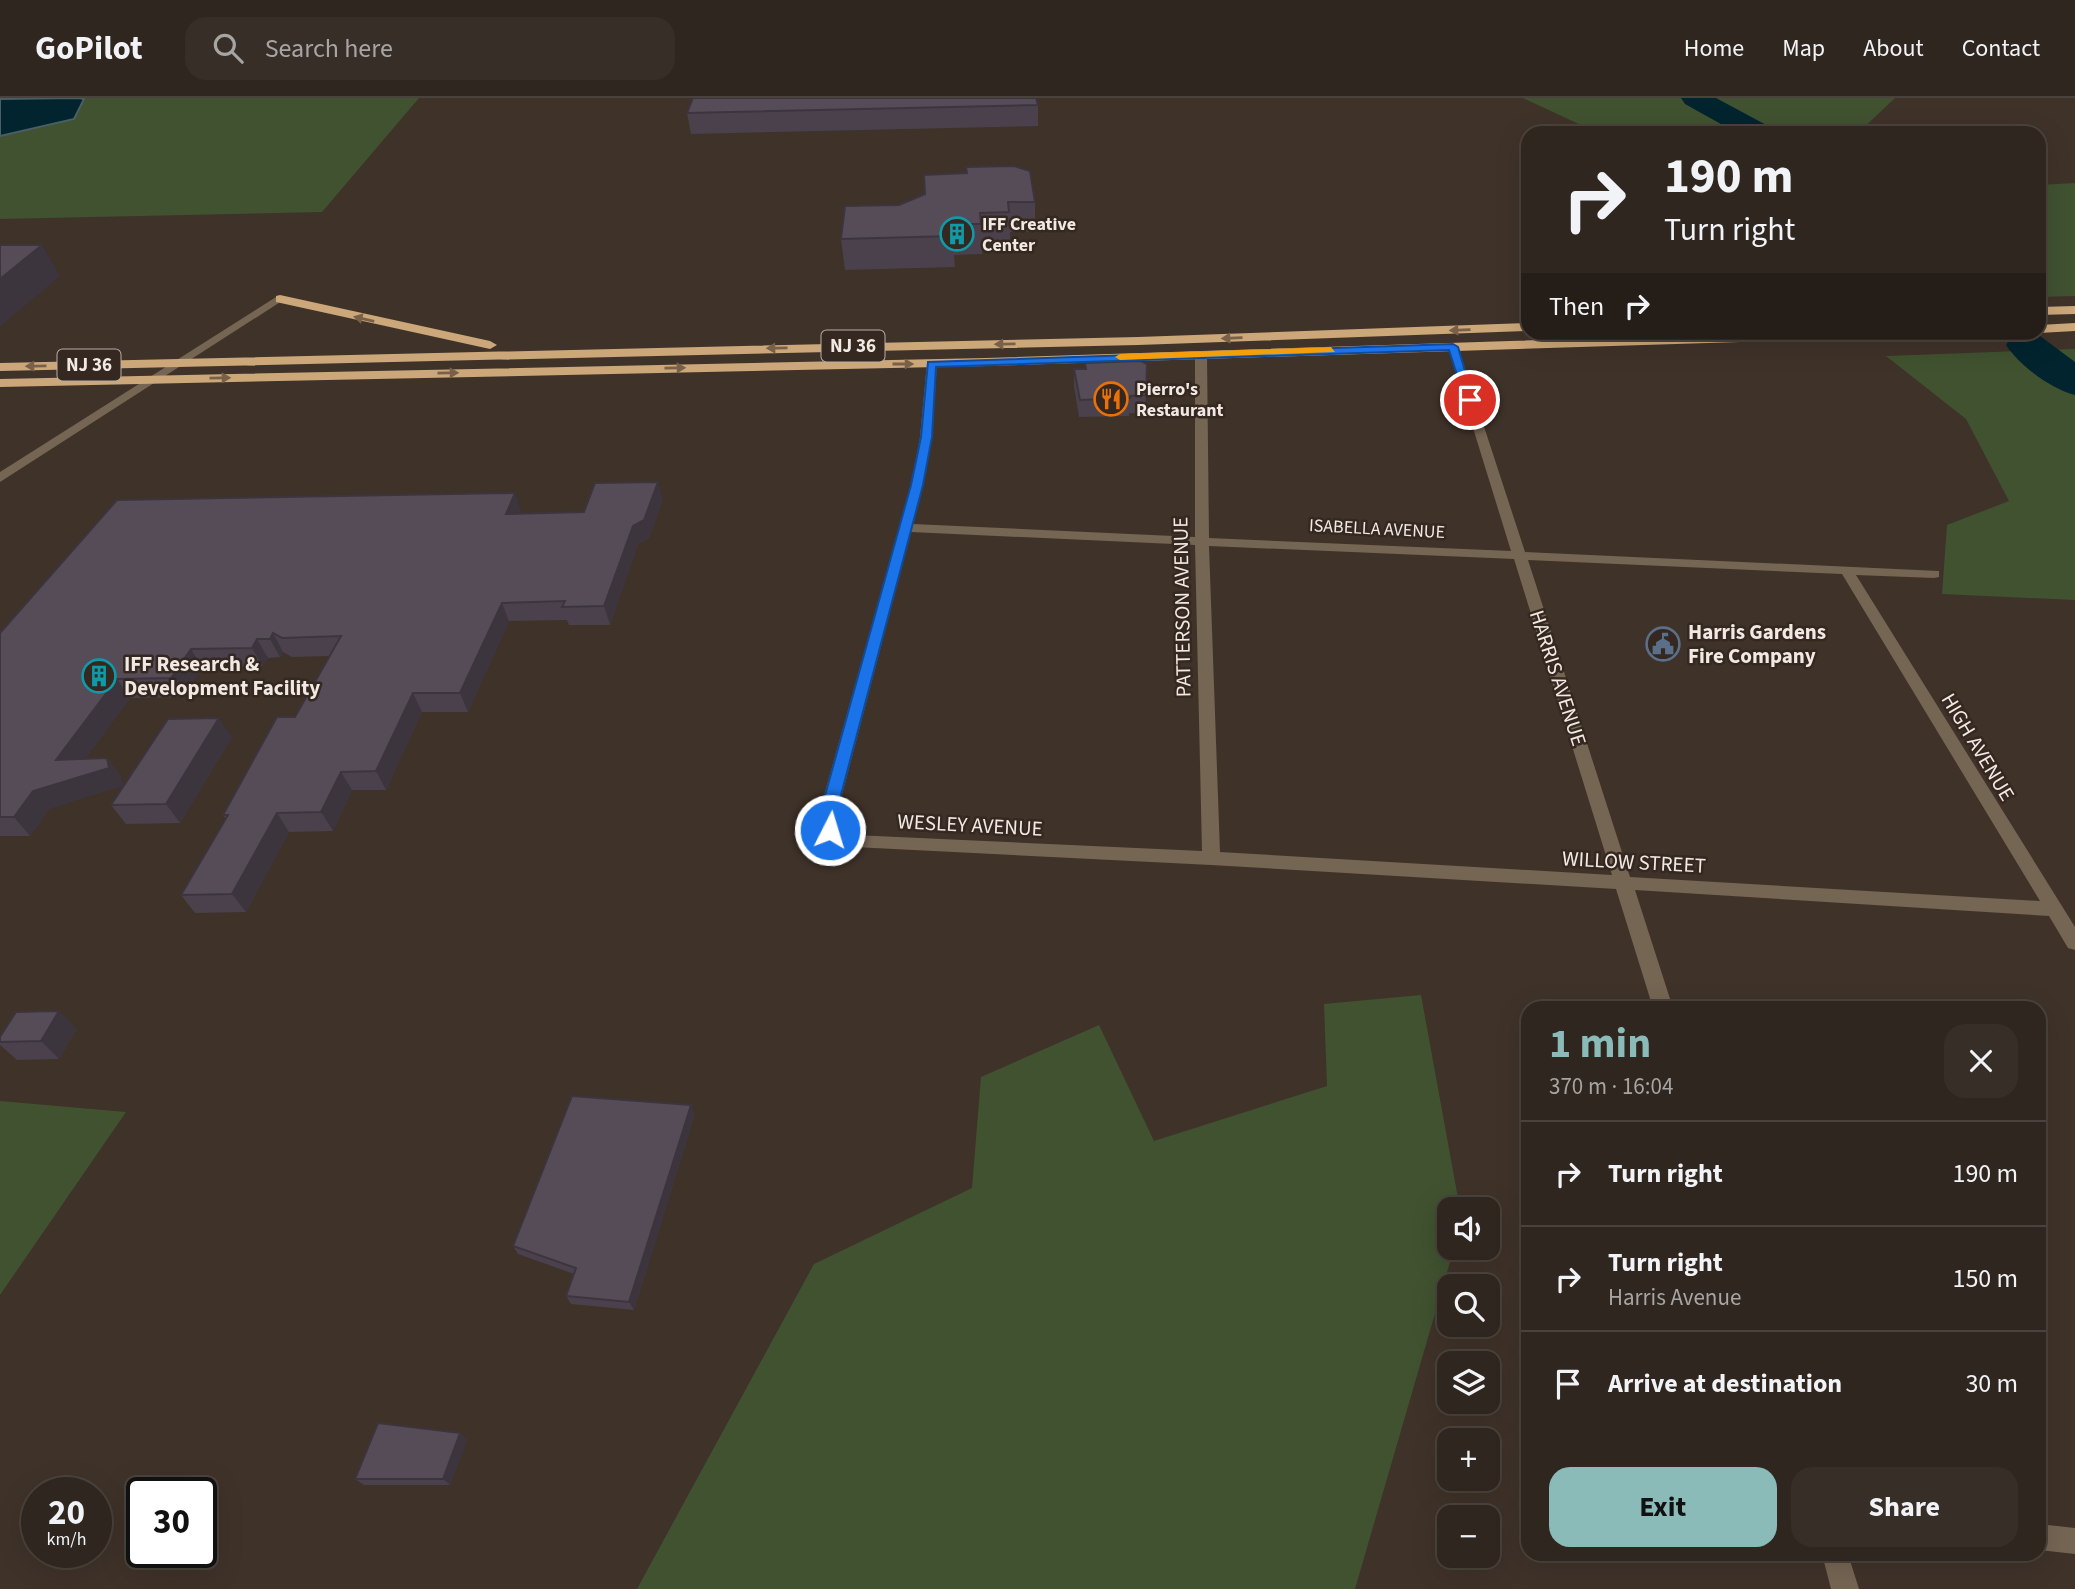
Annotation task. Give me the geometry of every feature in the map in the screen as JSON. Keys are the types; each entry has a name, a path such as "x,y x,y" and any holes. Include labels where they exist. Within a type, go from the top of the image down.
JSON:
{"highway":[{"path":"280,299 487,344 576,351"},
{"path":"2046,311 2075,310"},
{"name":"NJ 36","path":"0,367 576,351 1138,341 1521,327"},
{"path":"2046,329 2075,327"},
{"name":"NJ 36","path":"0,383 932,364 1673,340"}],"street":[{"path":"0,478 280,299"},
{"name":"HARRIS AVENUE","path":"1453,347 1661,1001"},
{"name":"PATTERSON AVENUE","path":"1200,355 1201,540 1211,858"},
{"name":"WESLEY AVENUE","path":"932,364 926,437 905,527 829,810 830,830 836,836 854,841 1211,858"},
{"name":"ISABELLA AVENUE","path":"905,527 1934,573"},
{"name":"HIGH AVENUE","path":"1847,571 2075,943"},
{"name":"WILLOW STREET","path":"1211,858 2054,909"},
{"path":"2046,1538 2075,1541"},
{"path":"1837,1561 1846,1589"}],"green space":[{"path":"79,98 419,98 322,212 0,219 0,136 83,99"},
{"path":"1523,98 1895,98 1865,126 1583,126"},
{"path":"2075,183 2075,296 2046,297 2046,185"},
{"path":"2075,349 2075,600 1942,594 1947,525 2009,501 1966,419 1886,356"},
{"path":"1421,995 1458,1197 1437,1197 1437,1260 1451,1260 1446,1274 1437,1274 1437,1307 1355,1589 637,1589 814,1264 972,1188 981,1077 1099,1025 1154,1141 1327,1086 1324,1004"},
{"path":"0,1101 126,1112 0,1295"}],"water":[{"path":"0,99 84,99 74,119 0,136"}],"building":[{"path":"693,98 1036,98 1038,105 687,113"},
{"path":"1014,166 1030,171 1035,202 1008,202 1009,212 980,213 981,224 953,224 953,236 841,239 845,206 899,205 925,194 924,175 967,173 966,167"},
{"path":"0,245 42,245 0,279"},
{"path":"1141,361 1147,364 1146,395 1080,400 1074,369 1086,369 1085,363"},
{"name":"IFF Research & Development Facility","path":"658,482 644,520 633,526 604,606 562,607 565,601 502,603 460,693 413,693 376,771 341,772 321,812 277,813 232,894 181,895 228,815 223,815 277,717 295,717 341,636 282,638 273,633 270,639 257,639 252,648 191,649 171,678 117,679 56,760 107,758 109,768 33,791 14,817 0,817 0,633 117,500 515,493 506,514 584,512 595,483"},
{"path":"219,718 166,804 111,805 168,719"},
{"path":"59,1011 41,1041 0,1042 0,1037 16,1012"},
{"path":"572,1096 691,1105 629,1302 566,1296 576,1268 513,1246"},
{"path":"378,1423 460,1433 443,1479 355,1479"}],"waterway":[{"path":"1695,98 1746,126"},
{"path":"2026,345 2075,382"}],"slow traffic":[{"path":"1120,357 1331,350"}],"place":[{"name":"IFF Creative Center","path":"957,234"},
{"name":"Pierro's Restaurant","path":"1111,399"},
{"name":"Harris Gardens Fire Company","path":"1663,644"},
{"name":"IFF Research & Development Facility","path":"99,676"}],"route":[{"path":"830,830 829,810 917,485 926,437 932,364 1453,347 1470,400"}]}
